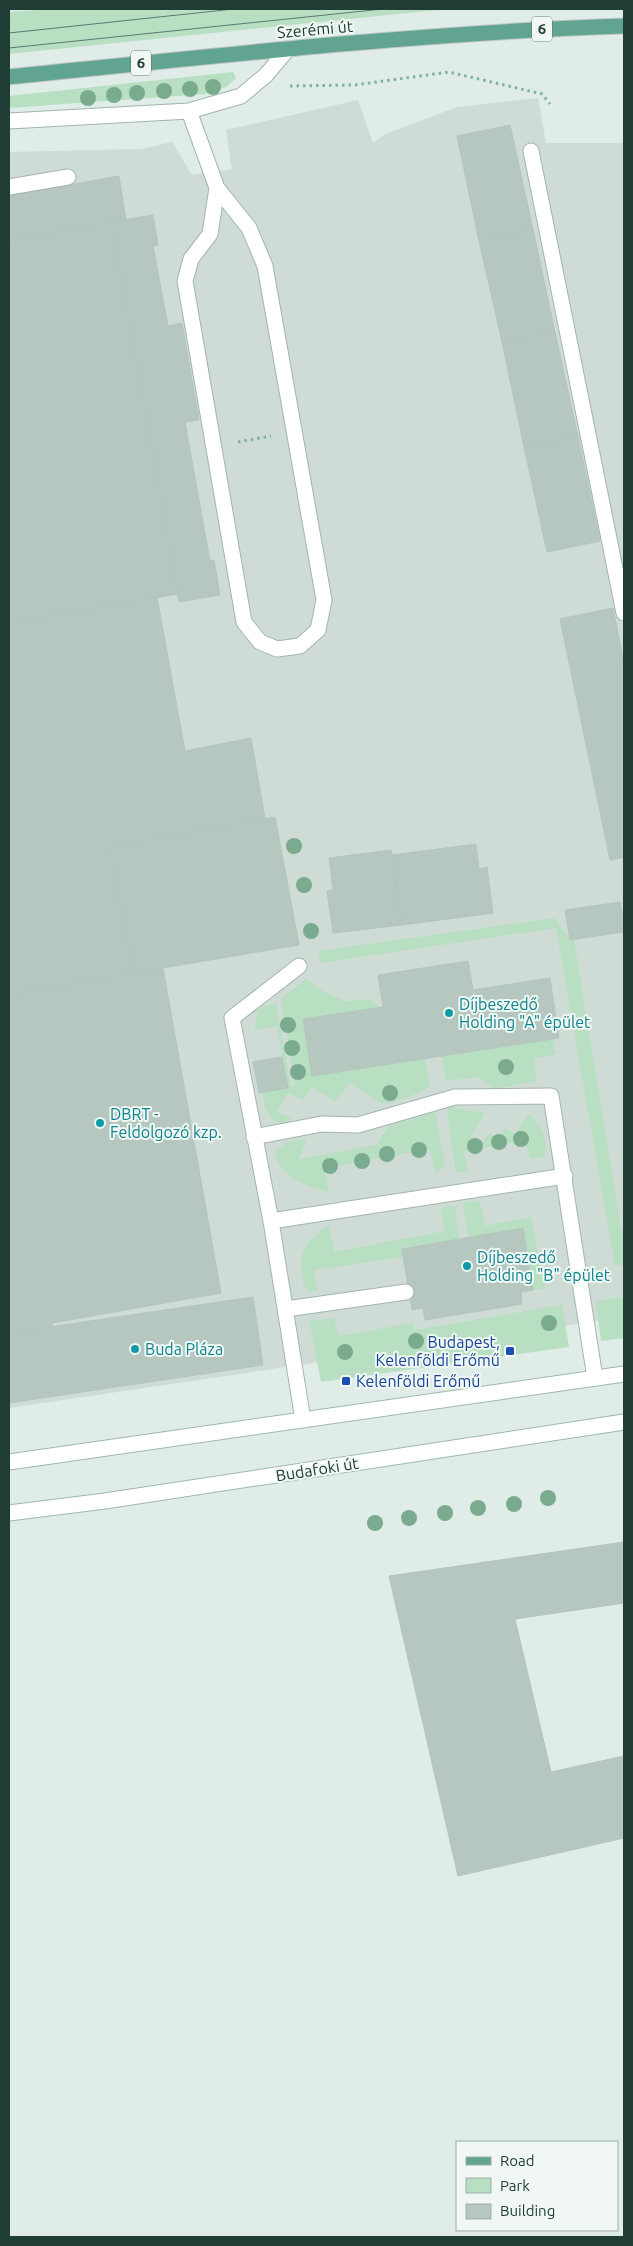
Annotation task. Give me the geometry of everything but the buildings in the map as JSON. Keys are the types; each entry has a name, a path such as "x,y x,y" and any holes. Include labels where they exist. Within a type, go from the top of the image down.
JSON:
{"main road":[{"name":"Szerémi út","path":"9,77 288,49 559,28 624,26"},
{"path":"9,121 189,111 241,96 266,75 288,49"},
{"path":"189,111 217,188 249,228 265,266 324,600 318,630 300,646 277,649 260,642 244,622 185,281 191,259 210,234 217,188"},
{"path":"531,151 624,613"},
{"path":"9,187 68,177"},
{"path":"299,966 232,1018 271,1221 303,1420"},
{"path":"254,1137 322,1124 358,1125 455,1097 551,1096 595,1378"},
{"path":"271,1221 565,1176"},
{"path":"286,1309 406,1292"},
{"path":"9,1462 624,1374"},
{"name":"Budafoki út","path":"9,1513 105,1501 624,1422"}],"path":[{"path":"252,86 355,85 449,72 542,94 550,104"},
{"path":"214,446 294,432"}],"shaded area":[{"path":"538,98 546,143 624,143 624,1317 9,1408 9,152 141,149 172,142 192,175 232,169 226,130 358,100 373,143 385,134 457,107"}],"green space":[{"path":"51,9 447,9 9,54 9,12"},
{"path":"233,72 236,78 226,87 205,94 9,108 9,96"},
{"path":"554,918 570,939 574,939 621,1230 624,1230 624,1264 615,1266 556,928 320,963 318,951"},
{"path":"306,979 325,992 345,1001 371,999 379,1007 303,1020 312,1076 425,1058 430,1087 404,1099 382,1104 350,1083 335,1101 312,1087 303,1100 288,1093 277,1112 291,1118 285,1125 271,1118 266,1109 262,1093 288,1088 277,1026 255,1030 257,1010 276,1002 291,1086 295,1086 281,999"},
{"path":"553,1039 556,1054 534,1059 537,1081 494,1089 478,1077 446,1081 442,1056"},
{"path":"449,1107 485,1113 470,1137 481,1144 489,1133 497,1138 505,1128 515,1134 529,1114 538,1123 543,1133 545,1139 544,1157 530,1159 525,1140 464,1151 468,1171 456,1173 447,1111"},
{"path":"435,1112 445,1164 436,1174 430,1149 324,1168 329,1192 295,1179 288,1174 277,1160 275,1151 287,1142 307,1139 299,1159 376,1145 389,1126"},
{"path":"471,1201 480,1202 485,1226 531,1217 545,1288 533,1290 523,1228 469,1237 463,1204"},
{"path":"446,1205 455,1206 459,1239 402,1248 403,1257 314,1270 317,1290 310,1292 304,1287 301,1266 303,1251 319,1232 329,1225 334,1252 445,1231 441,1212"},
{"path":"624,1296 624,1338 601,1341 596,1302"},
{"path":"562,1305 569,1347 321,1382 309,1321 334,1318 338,1336 413,1323 414,1330"}],"tram line":[{"path":"9,33 234,9"},
{"path":"9,48 383,9"}],"place":[{"name":"Díjbeszedő Holding \"A\" épület","path":"449,1013"},
{"name":"DBRT - Feldolgozó kzp.","path":"100,1123"},
{"name":"Díjbeszedő Holding \"B\" épület","path":"467,1266"},
{"name":"Buda Pláza","path":"135,1349"},
{"name":"Budapest, Kelenföldi Erőmű","path":"510,1351"},
{"name":"Kelenföldi Erőmű","path":"346,1381"}]}
